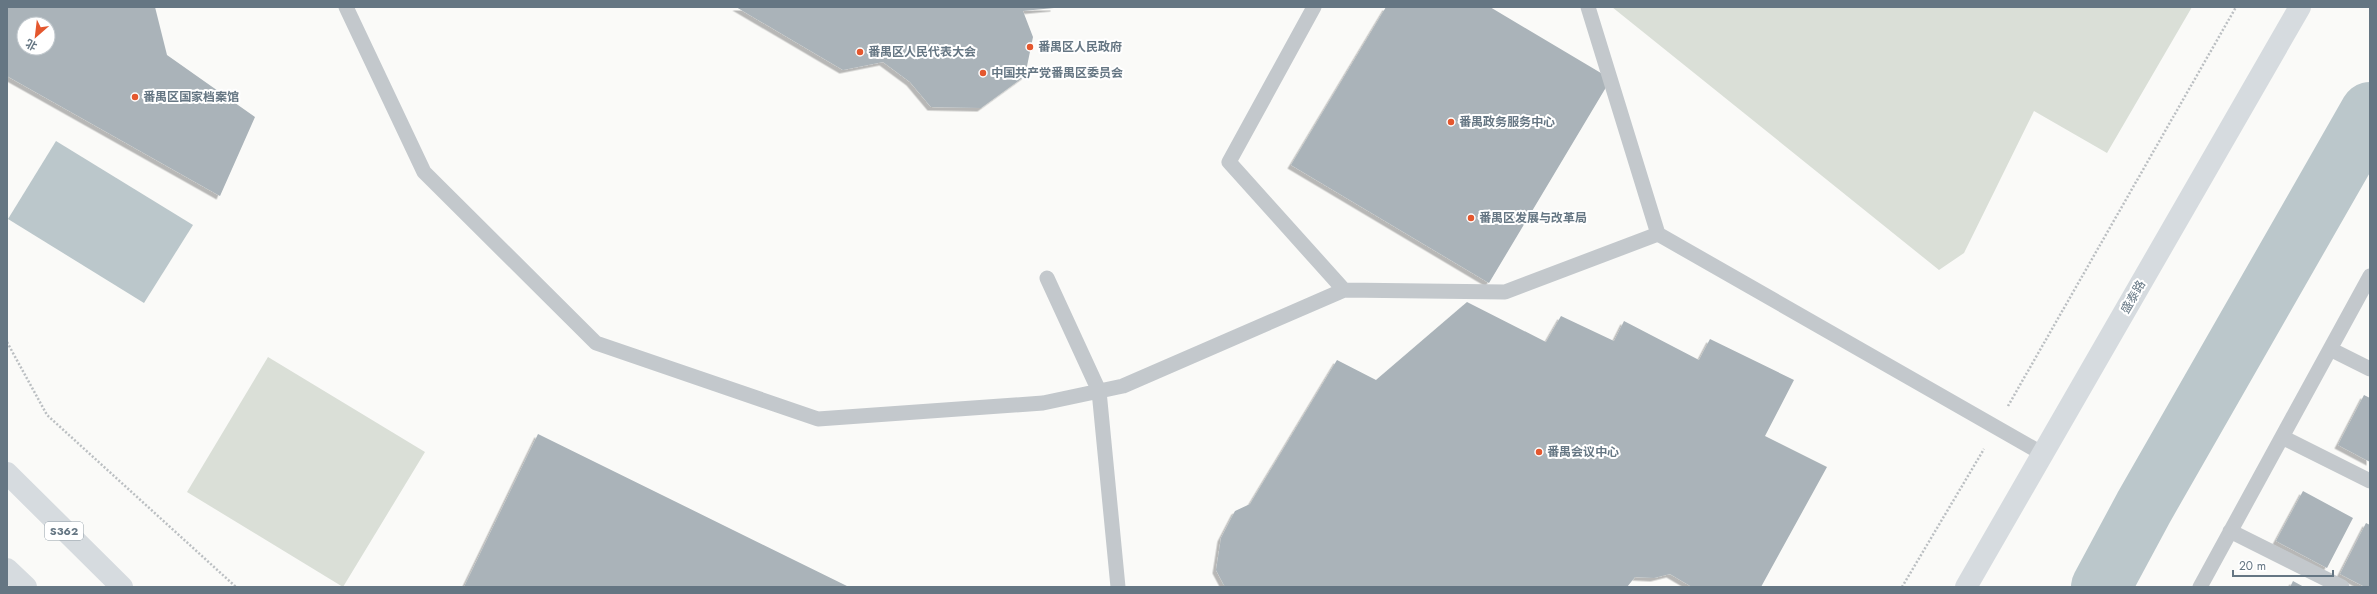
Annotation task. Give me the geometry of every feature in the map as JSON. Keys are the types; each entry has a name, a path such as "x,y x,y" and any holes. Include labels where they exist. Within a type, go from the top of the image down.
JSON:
{"street":[{"name":"盛泰路","path":"1966,587 2300,7"},
{"name":"S362","path":"7,474 122,587"},
{"path":"7,569 26,587"}],"lane":[{"path":"346,7 424,172 596,343 818,419 1043,403 1123,386 1344,290 1505,292 1658,234"},
{"path":"1314,7 1229,162 1344,290"},
{"path":"1588,7 1658,234 2043,454"},
{"path":"2200,587 2370,276"},
{"path":"1047,278 1099,391 1118,587"},
{"path":"2330,349 2370,369"},
{"path":"2282,436 2370,481"},
{"path":"2230,531 2342,587"}],"path":[{"path":"1902,587 1996,428 2236,7"},
{"path":"7,342 47,415 236,587"}],"shaded area":[{"path":"1612,7 2192,7 2107,153 2034,111 1964,253 1939,270"},
{"path":"56,141 193,225 144,303 8,219"},
{"path":"268,357 425,452 343,587 187,492"}],"building":[{"name":"番禺区国家档案馆","path":"7,7 155,7 167,55 255,117 220,196 7,76"},
{"path":"736,7 1054,8 1023,11 1033,37 1025,76 981,108 931,107 910,82 883,62 843,70"},
{"name":"番禺政务服务中心","path":"1386,7 1490,7 1611,79 1489,283 1291,165"},
{"name":"番禺会议中心","path":"1467,302 1546,342 1561,316 1614,341 1624,321 1699,360 1710,339 1794,380 1765,436 1827,467 1761,587 1692,587 1670,574 1654,578 1635,577 1627,587 1225,587 1216,570 1221,538 1235,511 1250,504 1337,360 1376,380"},
{"path":"2364,395 2370,398 2370,462 2338,445"},
{"path":"538,434 849,587 464,587"},
{"path":"2303,491 2353,518 2327,568 2276,541"},
{"path":"2366,523 2370,525 2370,587 2365,587 2340,574"},
{"path":"2293,581 2304,587 2290,587"}],"waterway":[{"path":"2101,587 2144,507 2370,112"}],"place":[{"name":"番禺区人民政府","path":"1030,47"},
{"name":"番禺区人民代表大会","path":"860,52"},
{"name":"中国共产党番禺区委员会","path":"983,73"},
{"name":"番禺区国家档案馆","path":"135,97"},
{"name":"番禺政务服务中心","path":"1451,122"},
{"name":"番禺区发展与改革局","path":"1471,218"},
{"name":"番禺会议中心","path":"1539,452"}]}
